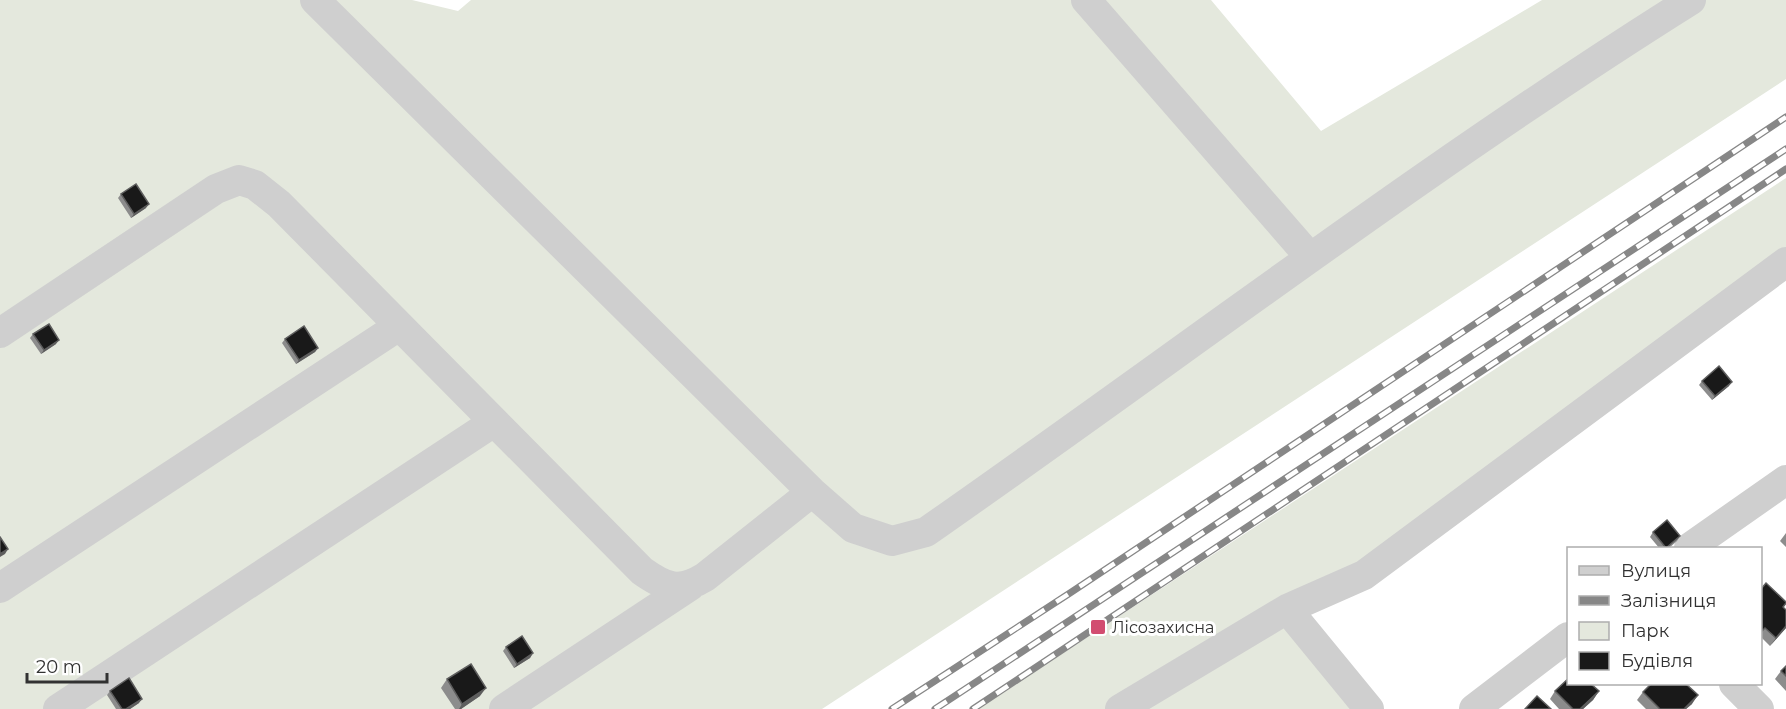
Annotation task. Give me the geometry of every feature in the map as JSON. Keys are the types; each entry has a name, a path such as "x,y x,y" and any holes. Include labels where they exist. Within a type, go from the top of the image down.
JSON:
{"street":[{"path":"315,0 812,492 853,528 892,541 926,532 1309,256 1588,65 1691,0"},
{"path":"1086,0 1309,256"},
{"path":"0,333 216,189 239,180 255,184 279,204 642,571 657,583 672,588 690,586"},
{"path":"1120,709 1287,609 1364,575 1786,262"},
{"path":"0,588 399,326"},
{"path":"58,709 494,422"},
{"path":"1692,547 1786,480"},
{"path":"504,709 705,577 812,492"},
{"path":"1287,609 1369,709"},
{"path":"1474,709 1567,639"},
{"path":"1735,685 1759,709"}],"green space":[{"path":"0,0 412,0 458,11 471,0 1211,0 1321,131 1542,0 1786,0 1786,79 822,709 0,709"},
{"path":"1786,178 1786,271 1284,619 1357,709 978,709"}],"building":[{"path":"136,184 149,204 134,214 121,194"},
{"path":"49,324 59,340 44,350 33,334"},
{"path":"304,326 318,348 299,360 285,339"},
{"path":"1719,366 1732,382 1715,396 1702,381"},
{"path":"1667,520 1680,536 1665,547 1653,532"},
{"path":"0,537 8,549 0,554"},
{"path":"1766,583 1786,602 1783,607 1786,610 1786,626 1776,638 1765,628 1762,631 1762,588"},
{"path":"522,636 533,653 517,664 506,647"},
{"path":"471,664 486,688 462,704 447,679"},
{"path":"1786,666 1786,676 1781,671"},
{"path":"129,678 142,699 122,709 110,691"},
{"path":"1567,680 1567,685 1592,685 1599,691 1580,709 1573,709 1555,691"},
{"path":"1650,685 1687,685 1698,695 1684,709 1660,709 1643,692"},
{"path":"1537,696 1551,709 1525,709"}],"railway":[{"path":"892,709 1786,117"},
{"path":"935,709 1786,149"},
{"path":"973,709 1786,169"}],"place":[{"name":"Лісозахисна","path":"1098,627"}]}
